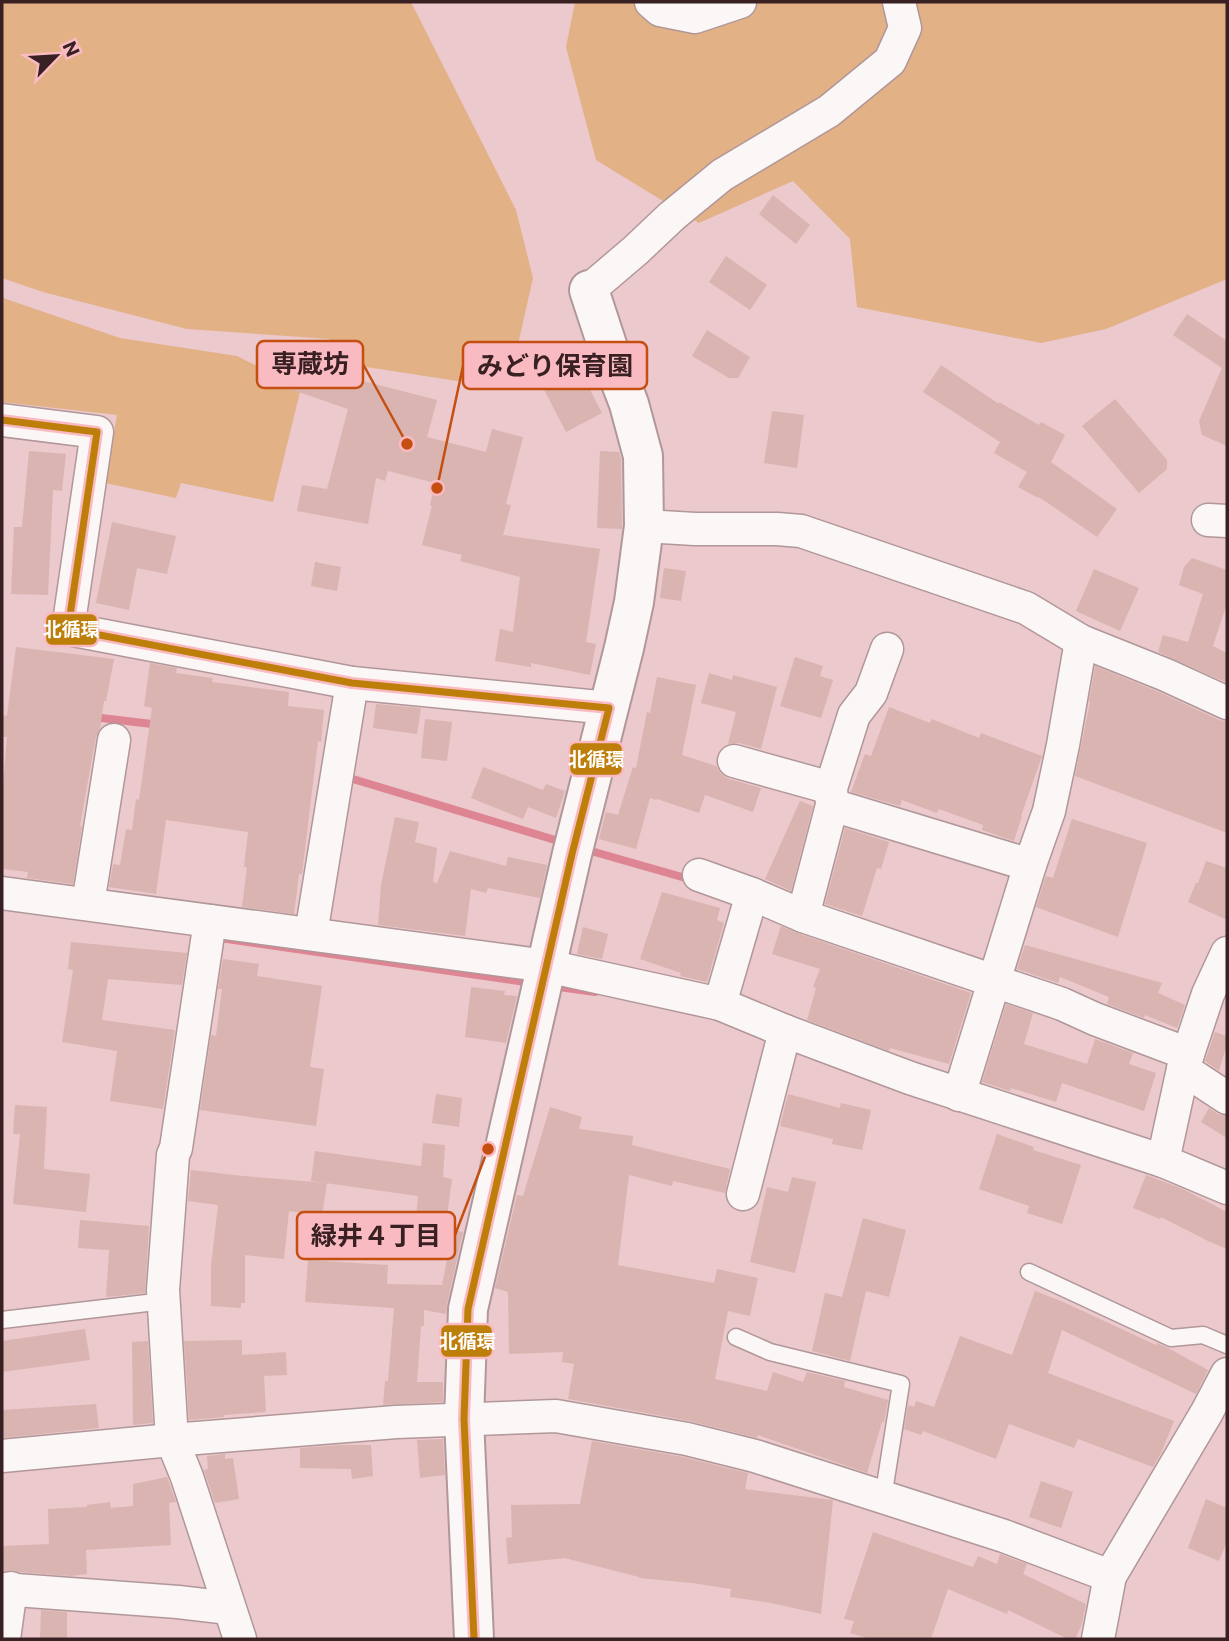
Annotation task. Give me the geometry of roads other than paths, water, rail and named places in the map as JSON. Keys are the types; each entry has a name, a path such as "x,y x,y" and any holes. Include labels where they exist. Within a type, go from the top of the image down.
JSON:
{"street":[{"path":"651,2 660,10 695,17 740,2"},
{"path":"474,1639 464,1419 468,1309 572,854 634,602 644,526 643,456 629,404 589,290 722,175 830,111 890,61 905,28 900,2"},
{"path":"2,420 97,432 68,629 352,683 609,708"},
{"path":"644,526 800,531 1026,608 1081,641 1227,703"},
{"path":"959,1096 1030,864 1049,811 1081,641"},
{"path":"803,916 831,796 854,715 871,693 887,649"},
{"path":"311,934 352,683"},
{"path":"88,904 114,740"},
{"path":"734,761 1030,864"},
{"path":"699,875 803,916 1062,1004 1186,1062 1227,1098"},
{"path":"2,893 547,966 720,1004 959,1096 1163,1161 1227,1188"},
{"path":"720,1004 752,894"},
{"path":"210,921 173,1155 163,1290 172,1440 187,1477 240,1639"},
{"path":"1163,1161 1186,1062 1217,998 1227,953"},
{"path":"743,1194 785,1031"},
{"path":"1098,1639 1110,1576 1227,1374"},
{"path":"2,1456 396,1422 555,1416 687,1439 755,1456 1004,1535 1110,1576"},
{"path":"4,1639 6,1588 229,1608"}],"lane":[{"path":"1028,1272 1171,1338 1203,1335 1227,1345"},
{"path":"2,1320 164,1301"},
{"path":"736,1337 770,1352 901,1384 884,1498"}],"waterway":[{"path":"93,717 160,725"},
{"path":"343,776 565,843"},
{"path":"584,849 682,877"},
{"path":"213,937 532,983"},
{"path":"552,986 595,992"}],"place":[{"name":"専蔵坊","path":"407,444"},
{"name":"みどり保育園","path":"437,488"},
{"name":"緑井４丁目","path":"488,1149"}]}
